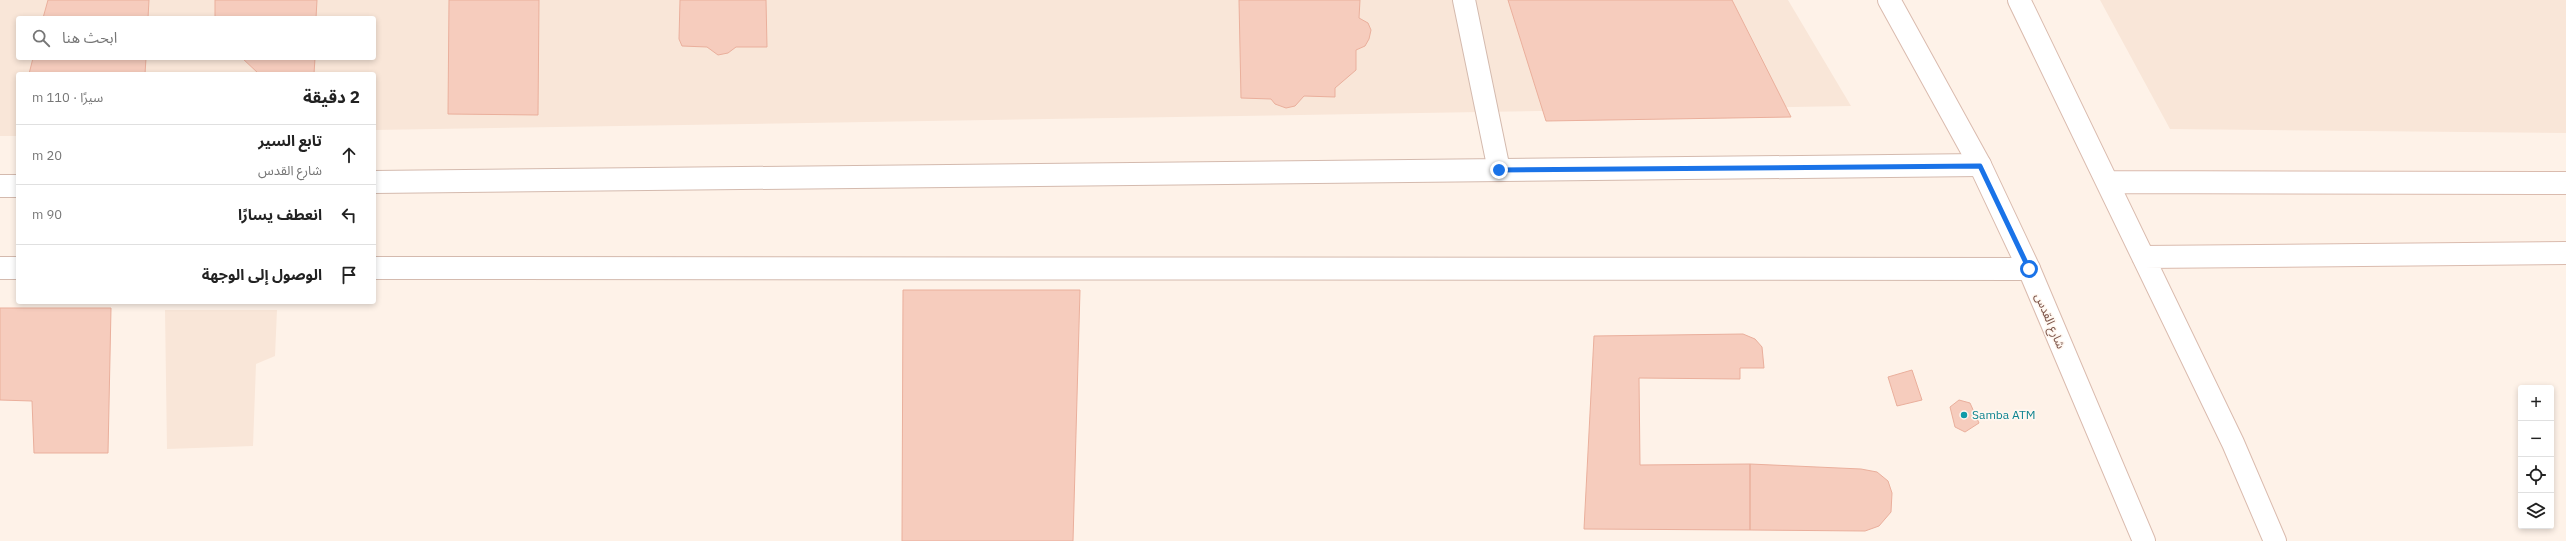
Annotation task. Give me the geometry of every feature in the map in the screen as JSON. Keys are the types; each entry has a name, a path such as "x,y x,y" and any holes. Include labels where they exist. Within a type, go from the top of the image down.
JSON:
{"street":[{"path":"1464,0 1499,170"},
{"name":"شارع القدس","path":"1889,0 1980,166 2029,269 2144,541"},
{"path":"2019,0 2144,257 2232,443 2274,541"},
{"path":"376,182 1980,166"},
{"path":"2107,182 2566,183"},
{"path":"0,186 16,186"},
{"path":"2144,257 2566,253"},
{"path":"0,268 16,268"},
{"path":"376,268 2029,269"}],"shaded area":[{"path":"0,0 1788,0 1851,106 376,130 376,72 16,72 16,136 0,136"},
{"path":"2100,0 2566,0 2566,133 2170,129"},
{"path":"165,310 277,310 275,356 256,364 253,446 167,449"}],"building":[{"path":"48,0 149,0 148,16 44,16"},
{"path":"215,0 317,0 316,16 215,16"},
{"path":"449,0 539,0 538,115 448,114"},
{"path":"680,0 766,0 767,47 736,47 728,53 718,55 707,47 682,46 679,39"},
{"path":"1239,0 1360,0 1359,18 1368,23 1371,30 1369,39 1365,46 1356,50 1356,70 1335,88 1335,97 1304,96 1295,106 1286,108 1275,104 1271,99 1241,98"},
{"path":"1508,0 1732,0 1791,117 1546,121"},
{"path":"32,60 146,60 145,72 30,72"},
{"path":"244,60 315,60 314,72 257,72"},
{"path":"903,290 1080,290 1073,541 902,541"},
{"path":"0,308 111,308 108,453 34,453 32,401 0,400"},
{"path":"1743,334 1755,339 1762,347 1764,368 1740,368 1740,379 1639,378 1640,465 1750,464 1750,530 1584,529 1594,336"},
{"path":"1912,370 1922,400 1897,406 1888,377"},
{"name":"Samba ATM","path":"1959,400 1970,403 1979,423 1965,432 1955,427 1950,407"},
{"path":"1750,464 1861,469 1877,472 1888,481 1892,493 1891,512 1879,526 1865,531 1750,530"}],"place":[{"name":"Samba ATM","path":"1964,415"}],"route":[{"path":"1499,170 1980,166 2029,269"}]}
